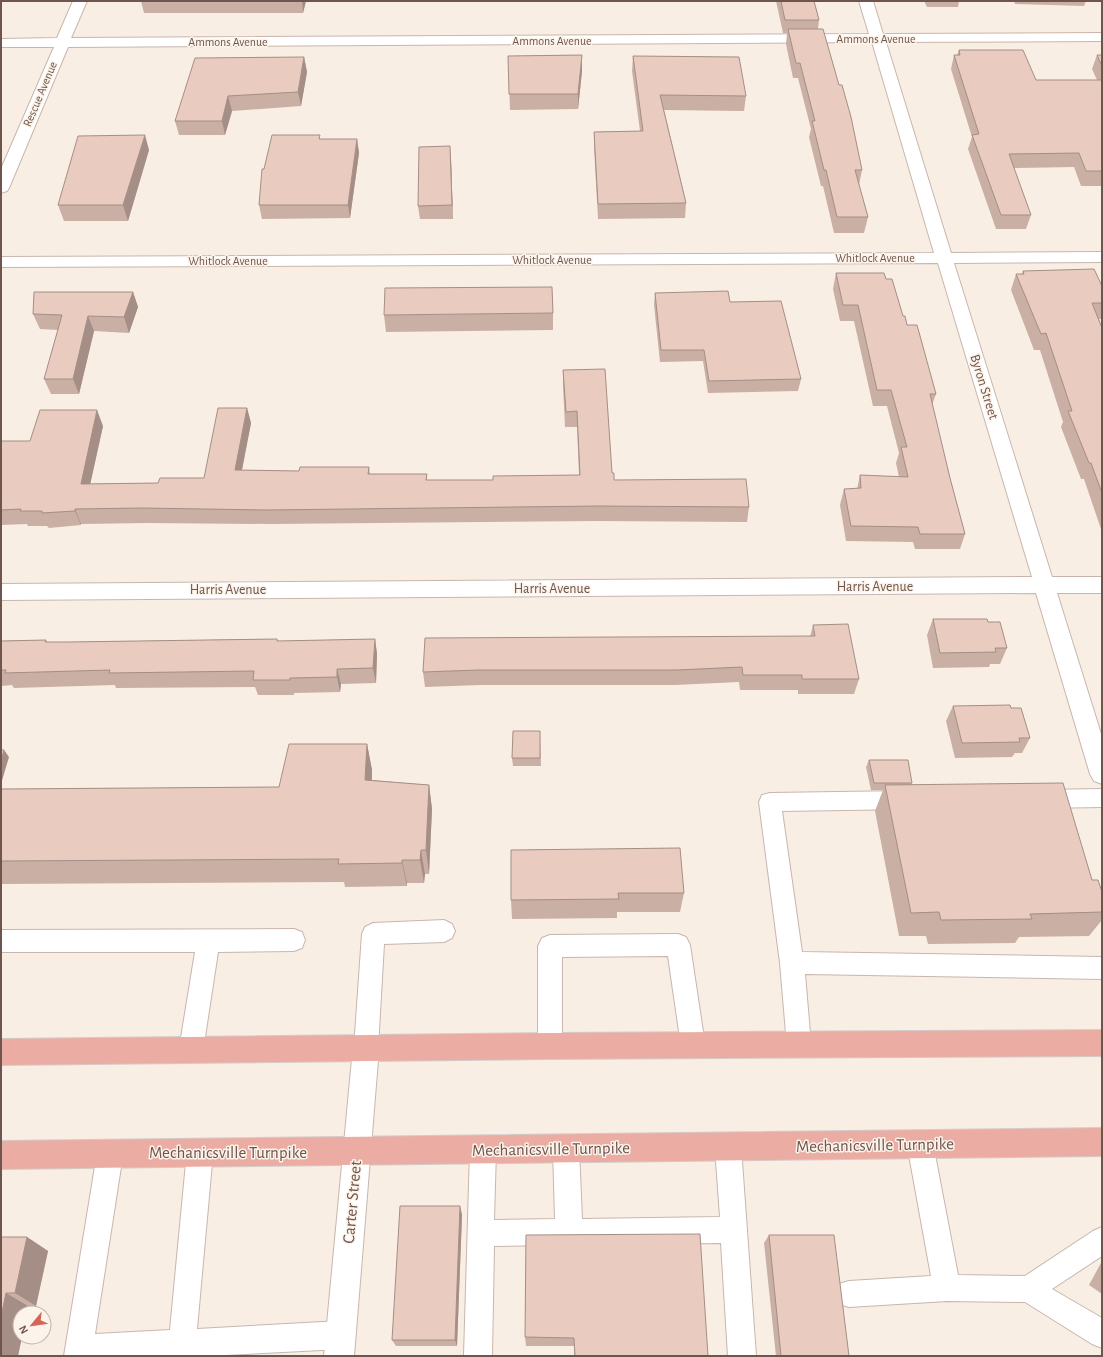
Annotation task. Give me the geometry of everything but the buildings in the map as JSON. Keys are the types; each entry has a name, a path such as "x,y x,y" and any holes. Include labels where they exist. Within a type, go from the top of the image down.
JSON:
{"highway":[{"path":"1,1052 550,1046 1102,1043"},
{"name":"Mechanicsville Turnpike","path":"1,1154 483,1150 1102,1142"}],"street":[{"name":"Rescue Avenue","path":"1,188 80,1"},
{"name":"Byron Street","path":"866,1 944,258 1098,749 1102,774"},
{"name":"Ammons Avenue","path":"1,43 1102,37"},
{"name":"Whitlock Avenue","path":"1,262 1102,257"},
{"name":"Harris Avenue","path":"1,592 1102,585"},
{"name":"Carter Street","path":"340,1346 366,1048"}],"lane":[{"path":"1024,799 1102,798"},
{"path":"799,1045 792,964 770,802 931,800"},
{"path":"366,1048 373,934 444,931"},
{"path":"1,941 294,940"},
{"path":"191,1050 208,941"},
{"path":"550,1046 550,946 678,945 693,1045"},
{"path":"792,964 1102,968"},
{"path":"920,1144 947,1288"},
{"path":"728,1146 742,1356"},
{"path":"566,1148 569,1232"},
{"path":"478,1356 483,1150"},
{"path":"182,1350 200,1152"},
{"path":"110,1154 78,1352 340,1346"},
{"path":"481,1233 733,1230"},
{"path":"1028,1289 1102,1240"},
{"path":"848,1294 947,1288 1028,1289 1102,1334"}]}
